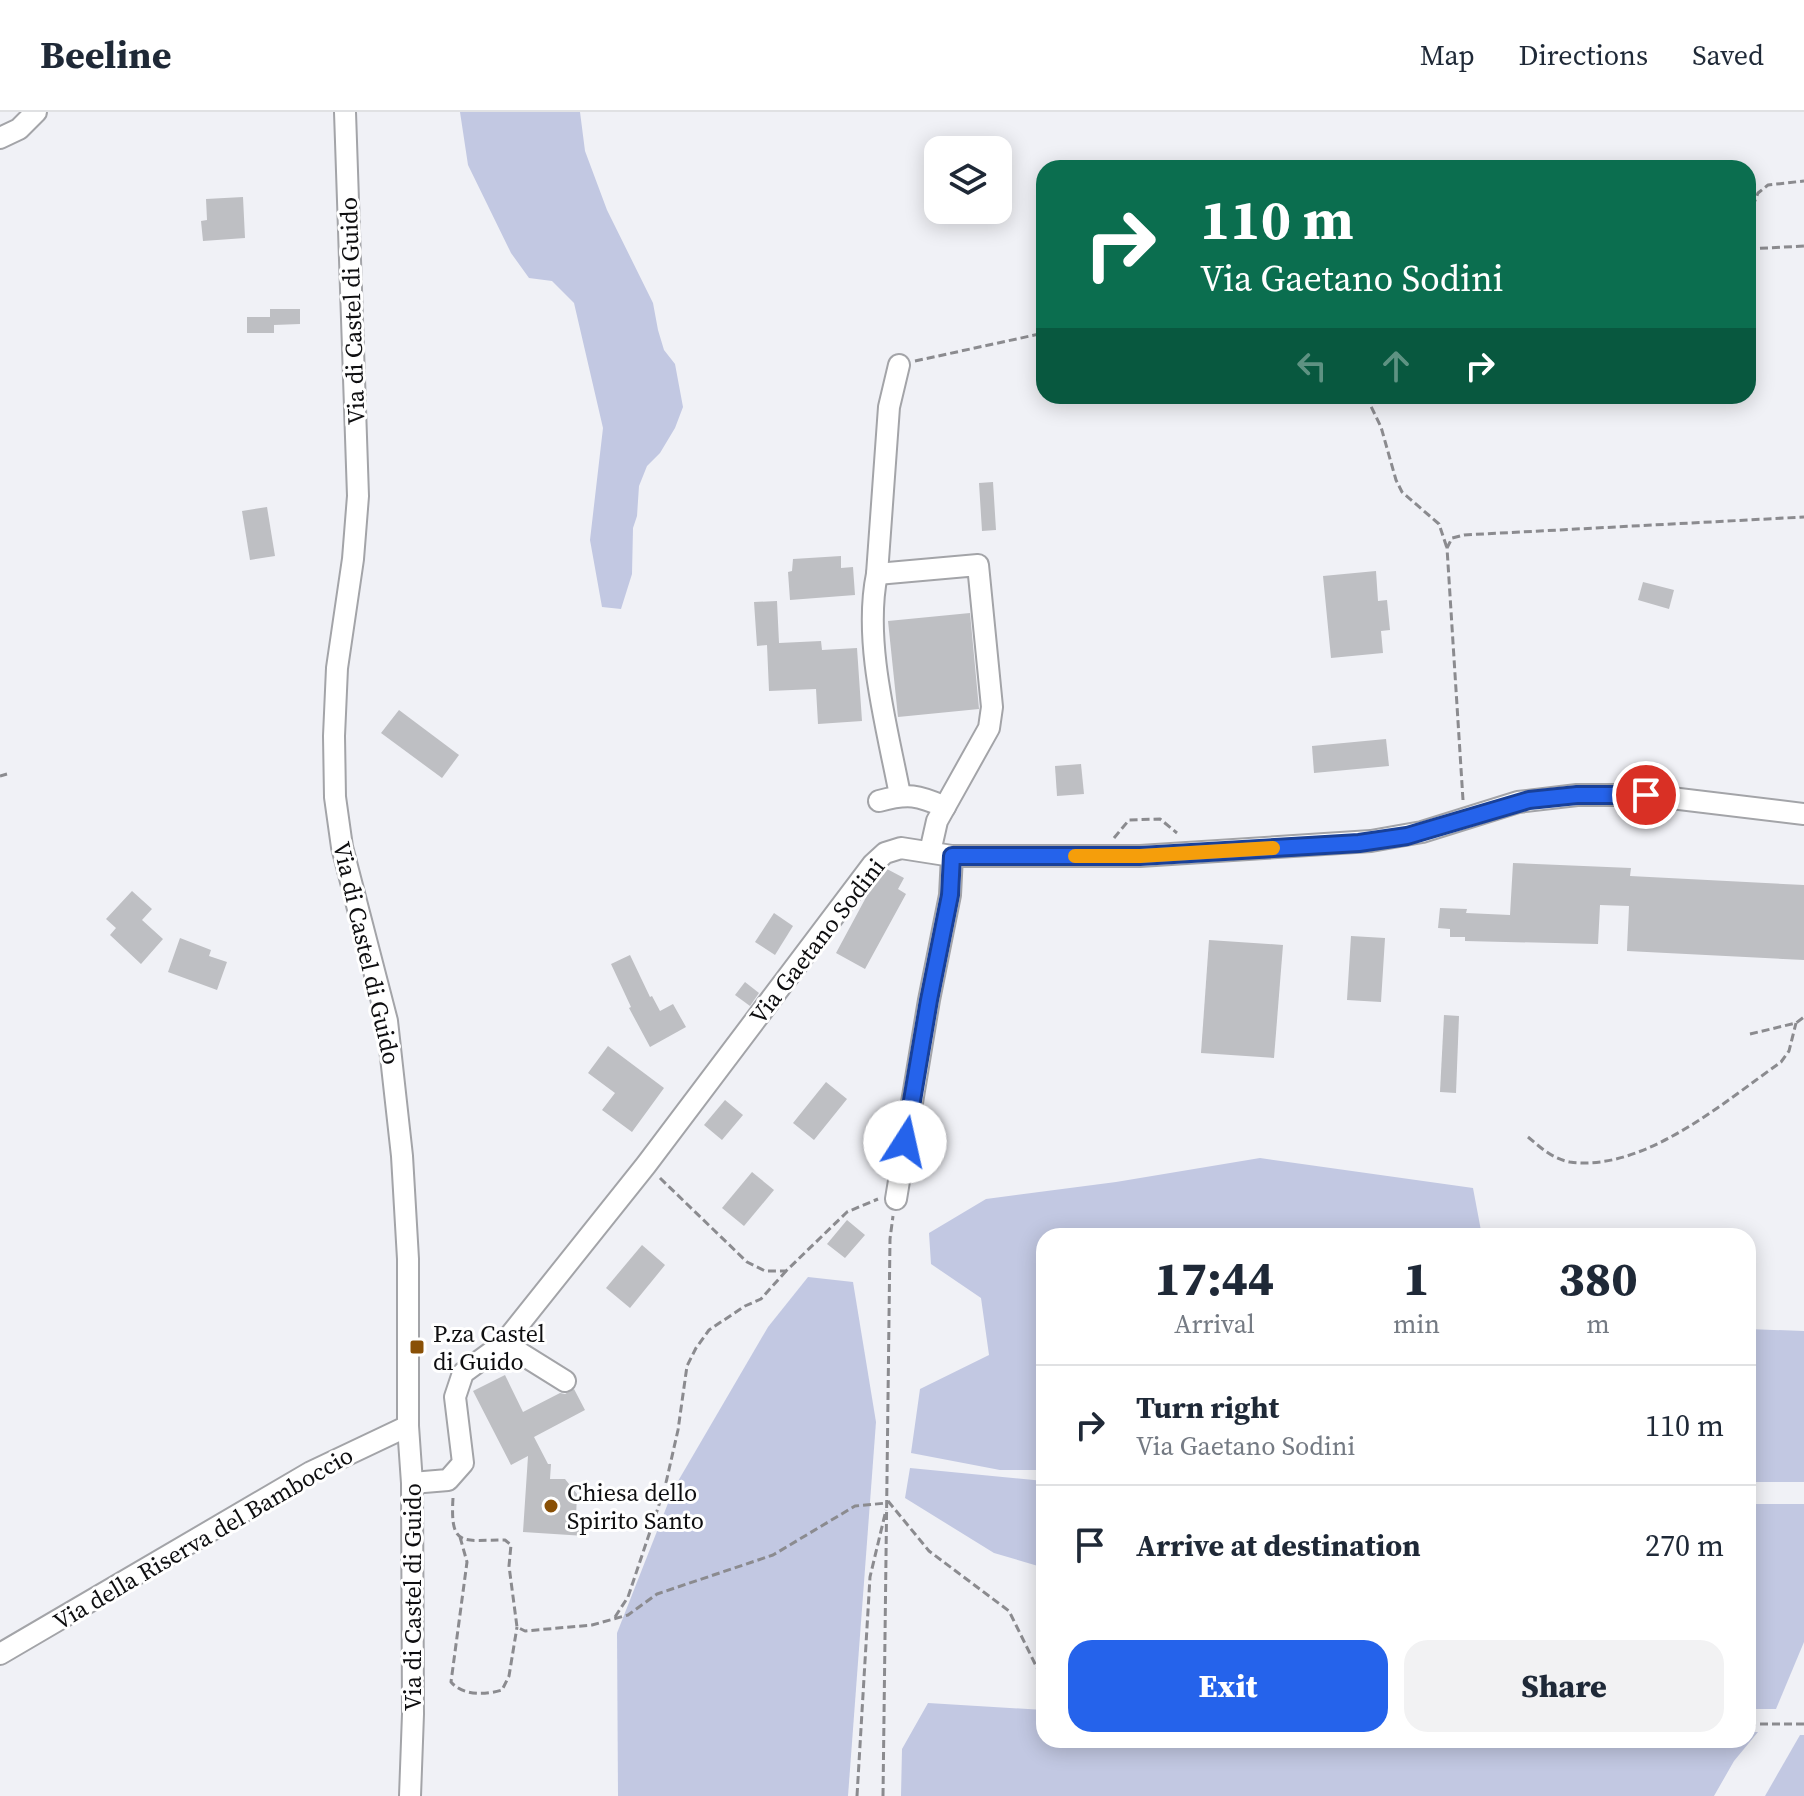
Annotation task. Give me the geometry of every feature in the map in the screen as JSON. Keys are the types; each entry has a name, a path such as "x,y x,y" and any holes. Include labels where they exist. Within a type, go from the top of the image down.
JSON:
{"street":[{"path":"0,138 19,129 36,112"},
{"name":"Via di Castel di Guido","path":"345,112 358,496 336,684 335,797 342,847 387,1021 395,1082 408,1259 413,1714 410,1796"},
{"path":"899,365 889,407 877,574 872,598 873,635 900,795"},
{"path":"877,574 978,565 992,707 989,728 937,821 930,852"},
{"name":"Via Gaetano Sodini","path":"455,1472 463,1463 455,1397 463,1373 504,1343 646,1165 875,861 894,849 952,856 1098,856 1389,839 1529,800 1604,794 1646,795 1804,814"},
{"path":"879,801 900,795 919,795 945,807"},
{"path":"896,1199 950,895 952,856"},
{"path":"504,1343 565,1381"},
{"name":"Via della Riserva del Bamboccio","path":"0,1654 311,1472 408,1426"},
{"path":"412,1483 448,1480 455,1472"}],"path":[{"path":"1756,198 1768,185 1804,181"},
{"path":"1756,249 1804,246"},
{"path":"899,365 1036,335"},
{"path":"1370,404 1381,427 1402,492 1439,524 1447,548 1465,819"},
{"path":"1447,548 1452,538 1464,535 1804,517"},
{"path":"0,776 7,774"},
{"path":"1098,856 1129,820 1160,819 1177,833 1188,853"},
{"path":"1750,1034 1796,1023 1804,1017"},
{"path":"1528,1137 1549,1155 1568,1162 1594,1162 1631,1156 1681,1130 1781,1062 1789,1051 1796,1023"},
{"path":"646,1165 747,1262 765,1271 786,1271"},
{"path":"612,1619 628,1597 665,1487 678,1430 687,1366 696,1348 709,1330 761,1299 847,1212 875,1199 896,1199 890,1239 883,1796"},
{"path":"455,1472 453,1530 470,1541 505,1540 511,1545 509,1566 517,1627 509,1676 502,1690 493,1693 466,1692 451,1682 467,1562 460,1537"},
{"path":"517,1627 525,1631 592,1625 628,1615 657,1594 773,1555 855,1506 888,1501"},
{"path":"888,1501 929,1551 1009,1611 1036,1666"},
{"path":"857,1796 870,1577 888,1501"},
{"path":"1756,1724 1804,1724"}],"shaded area":[{"path":"460,112 580,112 585,151 607,210 653,303 664,350 675,364 683,407 675,428 660,453 647,466 639,486 633,528 632,574 621,609 602,607 590,540 603,428 574,303 552,281 529,278 511,253 468,165"},
{"path":"1260,1158 1473,1188 1480,1228 1036,1228 1036,1470 1000,1470 911,1453 920,1389 989,1355 981,1298 931,1264 929,1233 986,1199 1116,1182"},
{"path":"808,1277 853,1282 876,1422 848,1796 618,1796 617,1633 674,1488 768,1327"},
{"path":"1756,1329 1804,1331 1804,1482 1756,1482"},
{"path":"910,1468 1036,1480 1036,1565 994,1553 905,1498"},
{"path":"1756,1504 1804,1504 1804,1642 1776,1709 1756,1709"},
{"path":"928,1703 1036,1710 1036,1748 1745,1748 1714,1796 901,1796 902,1749"},
{"path":"1800,1735 1804,1735 1804,1796 1765,1796"}],"building":[{"path":"243,197 245,238 203,241 201,221 207,220 206,199"},
{"path":"270,309 300,309 300,324 274,325 274,333 247,333 247,317 270,317"},
{"path":"993,482 996,530 982,531 979,483"},
{"path":"267,507 275,556 250,560 242,511"},
{"path":"841,556 841,568 853,567 855,595 790,600 788,572 792,571 793,559"},
{"path":"1376,571 1378,601 1387,600 1390,630 1381,631 1383,653 1331,658 1323,576"},
{"path":"1643,582 1674,590 1669,609 1638,600"},
{"path":"777,601 779,643 821,641 822,650 857,648 862,721 818,724 816,689 769,691 767,645 757,646 754,602"},
{"path":"970,613 979,709 898,717 888,621"},
{"path":"399,710 459,755 442,778 381,733"},
{"path":"1386,739 1389,766 1314,773 1312,746"},
{"path":"1081,764 1084,794 1057,796 1055,766"},
{"path":"1513,863 1631,868 1630,876 1804,885 1804,960 1627,951 1629,906 1600,905 1598,944 1465,941 1465,937 1450,937 1450,929 1438,928 1440,908 1510,915"},
{"path":"887,869 904,878 898,889 906,894 865,969 836,953 870,890"},
{"path":"132,891 152,909 142,920 163,939 141,964 110,935 116,928 106,919"},
{"path":"774,913 793,926 775,955 755,942"},
{"path":"1351,936 1385,938 1381,1002 1347,1000"},
{"path":"180,938 211,950 209,956 227,962 217,990 168,972"},
{"path":"1209,940 1283,945 1274,1058 1201,1053"},
{"path":"630,955 660,1011 673,1004 686,1027 650,1047 629,1008 611,964"},
{"path":"745,982 759,993 750,1006 735,995"},
{"path":"1444,1015 1459,1016 1456,1093 1440,1092"},
{"path":"608,1046 664,1088 632,1132 602,1110 615,1093 588,1073"},
{"path":"826,1082 847,1099 814,1140 793,1123"},
{"path":"725,1100 743,1115 722,1140 704,1125"},
{"path":"752,1172 774,1190 744,1226 722,1208"},
{"path":"847,1220 865,1235 845,1258 827,1244"},
{"path":"642,1245 665,1265 630,1308 606,1288"},
{"path":"505,1375 523,1412 574,1389 585,1410 534,1437 548,1464 551,1464 550,1479 565,1479 577,1494 576,1518 587,1518 585,1536 523,1532 528,1456 511,1465 473,1391"}],"slow traffic":[{"path":"1075,856 1140,856 1273,848"}],"place":[{"name":"P.za Castel di Guido","path":"417,1347"},
{"name":"Chiesa dello Spirito Santo","path":"551,1506"}],"route":[{"path":"905,1142 950,895 952,856 1140,856 1359,843 1407,836 1529,800 1577,795 1646,795"}]}
